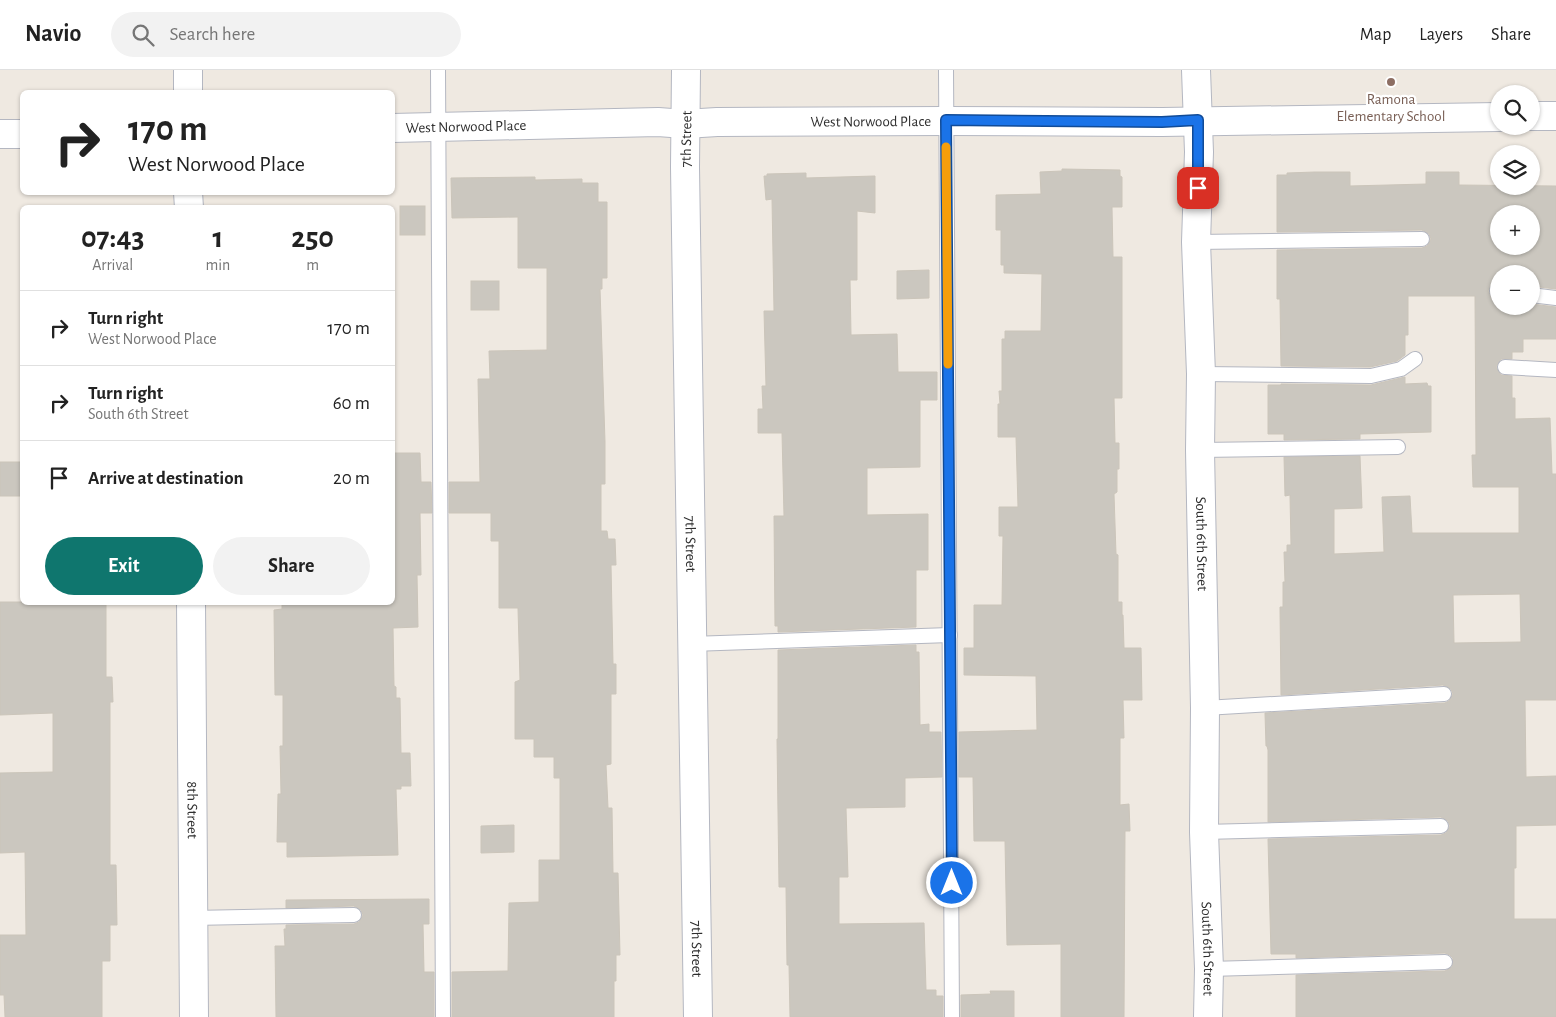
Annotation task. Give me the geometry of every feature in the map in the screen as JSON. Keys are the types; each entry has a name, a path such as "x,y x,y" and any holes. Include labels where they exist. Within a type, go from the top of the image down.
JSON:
{"street":[{"path":"188,70 188,90"},
{"name":"7th Street","path":"686,70 691,644 698,1017"},
{"name":"South 6th Street","path":"1196,70 1199,152 1196,242 1201,374 1204,832 1209,969 1208,1017"},
{"path":"1540,116 1556,116"},
{"name":"West Norwood Place","path":"395,128 658,122 685,124 717,122 946,120 1162,122 1198,120 1234,122 1490,117"},
{"path":"0,134 20,134"},
{"name":"8th Street","path":"191,605 194,1017"}],"lane":[{"path":"438,70 443,1017"},
{"path":"946,70 952,1017"},
{"path":"1196,242 1422,238"},
{"path":"1540,296 1556,298"},
{"path":"1201,374 1371,376 1401,369 1415,359"},
{"path":"1505,367 1556,370"},
{"path":"1200,450 1398,447"},
{"path":"691,644 950,635"},
{"path":"1204,708 1444,694"},
{"path":"1204,832 1441,826"},
{"path":"192,918 354,915"},
{"path":"1209,969 1445,962"}],"building":[{"path":"1062,169 1120,170 1120,176 1122,177 1122,207 1112,207 1113,257 1122,257 1122,398 1114,398 1115,443 1119,443 1117,492 1114,494 1116,554 1118,555 1118,602 1122,602 1124,648 1141,648 1142,700 1123,700 1124,738 1120,738 1120,805 1129,804 1130,831 1125,831 1124,1017 1061,1017 1061,944 1007,945 1005,841 974,841 973,777 959,777 959,732 1037,730 1036,676 964,675 964,648 974,648 974,605 1002,605 1003,536 999,536 999,507 1018,507 1016,437 998,437 999,391 1002,391 1002,339 1005,339 1005,331 1041,331 1042,274 1004,273 1004,265 1001,265 1001,230 996,230 996,195 1041,194 1040,172 1062,171"},
{"path":"1350,172 1350,186 1426,184 1426,172 1459,172 1459,185 1490,185 1490,195 1540,195 1540,186 1556,186 1556,289 1540,287 1540,265 1490,265 1490,288 1488,291 1490,294 1490,315 1540,315 1540,305 1556,307 1556,339 1523,339 1523,352 1512,352 1512,359 1501,359 1496,367 1501,375 1512,376 1512,398 1515,398 1515,419 1550,418 1552,474 1556,474 1556,700 1525,700 1526,777 1556,776 1556,825 1516,826 1514,919 1556,919 1556,1017 1296,1017 1296,975 1445,971 1452,967 1453,958 1445,953 1296,958 1296,954 1271,954 1268,839 1441,835 1446,833 1450,826 1448,821 1441,817 1268,822 1268,750 1266,746 1265,713 1445,703 1449,701 1453,694 1451,689 1443,685 1281,695 1280,607 1283,607 1283,582 1285,582 1284,552 1287,552 1287,545 1291,545 1290,495 1285,496 1284,457 1360,456 1362,508 1334,509 1334,554 1384,552 1382,497 1410,496 1412,533 1519,533 1519,487 1473,487 1472,455 1476,455 1475,296 1408,296 1408,335 1405,335 1405,355 1397,361 1370,367 1281,366 1280,299 1277,299 1277,250 1422,248 1427,246 1431,239 1429,234 1422,230 1277,232 1277,175 1287,175 1287,173","holes":["1520,594 1521,642 1454,643 1453,595"]},
{"path":"806,173 806,178 875,176 875,213 857,211 857,280 850,280 851,335 897,334 898,372 937,372 937,400 920,400 920,467 867,468 867,515 928,514 928,570 916,570 916,627 778,632 778,626 775,626 774,516 784,516 782,433 758,433 758,409 763,409 762,386 766,386 764,311 774,311 772,199 766,200 764,176 767,176 767,174"},
{"path":"535,177 535,180 582,179 582,183 598,183 598,202 607,202 607,278 602,278 602,289 600,289 605,442 605,484 601,484 601,531 607,531 608,539 615,539 616,565 611,565 613,664 616,664 616,694 611,694 611,764 606,765 608,808 612,808 613,873 618,873 620,955 616,955 614,1017 452,1017 452,972 508,971 509,903 539,902 539,860 560,860 560,778 554,778 554,757 534,757 534,739 515,739 515,682 520,680 518,608 499,608 499,541 491,541 491,513 449,513 449,482 480,482 478,379 490,379 489,351 547,350 547,268 518,268 518,217 452,218 451,178"},
{"path":"400,206 425,206 425,235 400,235"},
{"path":"929,270 929,298 897,299 897,271"},
{"path":"471,281 499,281 499,310 471,310"},
{"path":"1405,377 1405,384 1427,383 1428,386 1431,386 1431,432 1360,434 1360,439 1284,440 1284,434 1268,434 1268,385 1371,385"},
{"path":"395,453 420,453 421,482 431,482 432,513 420,513 421,575 417,575 418,627 393,628 394,686 396,687 396,698 400,698 401,753 410,753 411,786 401,786 401,789 396,789 398,855 287,857 287,842 277,842 278,794 281,794 280,746 283,746 283,695 275,695 274,610 282,609 282,605 395,605"},
{"path":"0,462 20,462 20,496 0,496"},
{"path":"0,602 20,602 20,605 106,605 106,677 112,677 113,702 110,702 110,865 116,865 117,925 110,925 110,961 102,961 102,1017 5,1017 4,995 0,995 0,935 26,935 25,852 0,853 0,773 53,772 53,713 0,715"},
{"path":"916,645 916,652 919,652 920,725 929,724 929,732 941,732 942,777 905,778 905,807 846,808 848,877 839,877 839,924 924,923 926,990 936,990 936,996 943,996 943,1017 790,1017 786,887 779,887 778,650"},
{"path":"514,825 514,852 481,853 481,826"},
{"path":"429,899 429,924 423,924 424,972 434,972 434,1017 276,1017 275,946 285,946 284,929 286,929 286,925 354,924 359,922 363,915 361,910 354,906 286,908 286,900"},
{"path":"990,991 1014,991 1014,1017 961,1017 961,995 991,994"}],"slow traffic":[{"path":"946,147 948,364"}],"place":[{"name":"Ramona Elementary School","path":"1391,82"}],"route":[{"path":"952,883 946,120 1162,122 1198,120 1198,188"}]}
